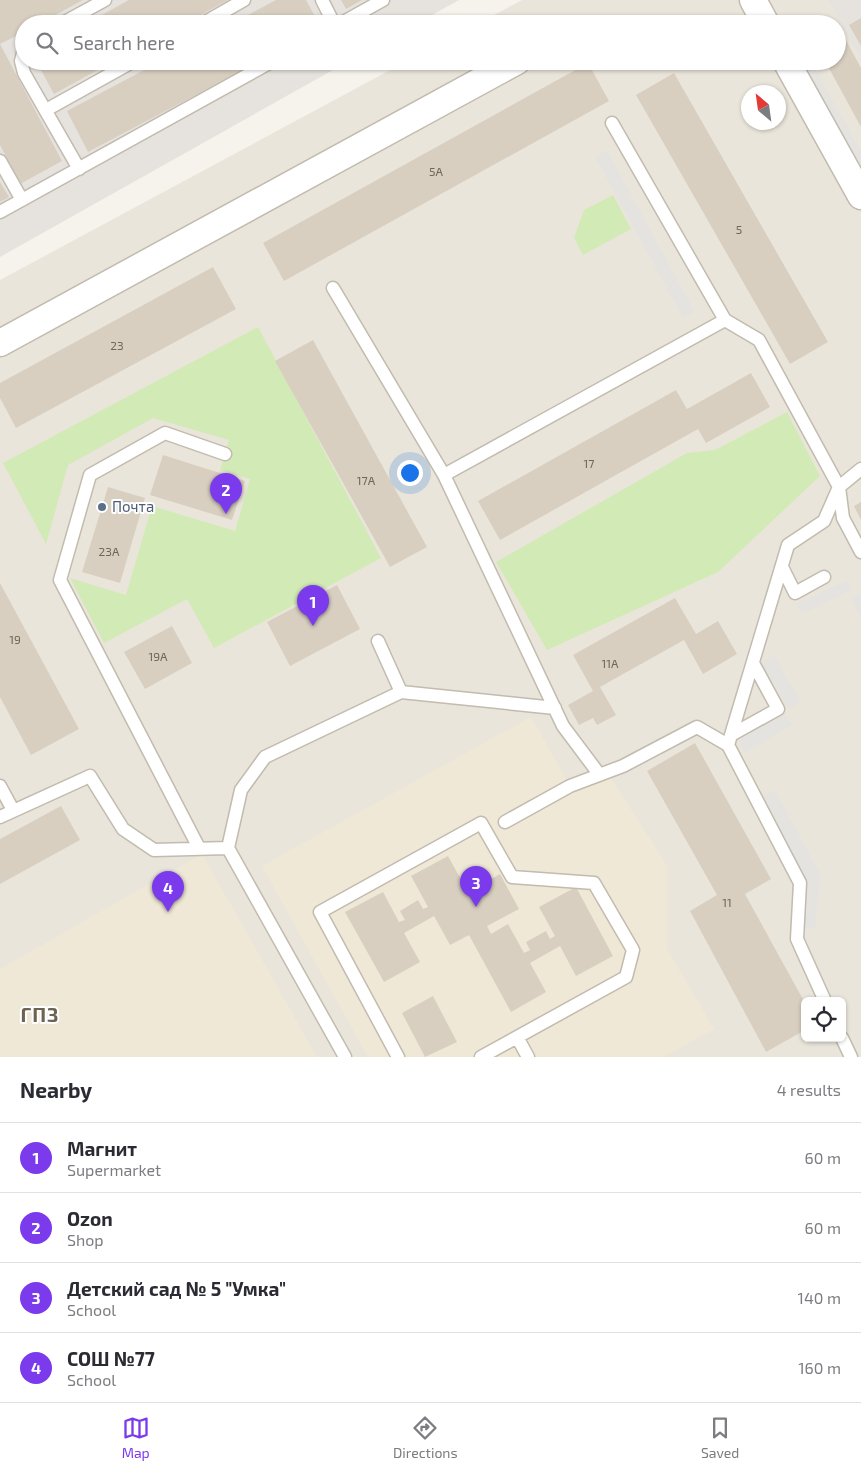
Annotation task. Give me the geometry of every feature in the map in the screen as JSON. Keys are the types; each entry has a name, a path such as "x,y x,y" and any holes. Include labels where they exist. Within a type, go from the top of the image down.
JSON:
{"street":[{"path":"753,0 761,15"},
{"path":"0,343 500,70"},
{"path":"791,70 861,196"}],"lane":[{"path":"78,15 105,0"},
{"path":"218,15 244,0"},
{"path":"322,0 330,15"},
{"path":"356,15 383,0"},
{"path":"23,70 79,168"},
{"path":"46,110 118,70"},
{"path":"0,212 257,70"},
{"path":"612,122 724,320 759,340 839,487 843,518 861,552"},
{"path":"0,161 22,200"},
{"path":"333,288 444,475 563,726 599,774"},
{"path":"444,475 724,320"},
{"path":"199,848 60,580 90,475 164,433 225,454"},
{"path":"729,740 788,545 824,521 839,487 861,469"},
{"path":"782,568 795,593 824,577"},
{"path":"378,641 402,692"},
{"path":"729,740 778,709 753,663"},
{"path":"345,1057 228,848 241,790 265,757 402,692 555,708"},
{"path":"506,822 570,786 624,766 697,727 729,740 800,883 796,939 823,997"},
{"path":"0,817 90,776 123,829 154,850 228,848"},
{"path":"0,786 13,810"},
{"path":"398,1057 320,912 481,823 512,877 594,883 633,950 626,977 481,1057"},
{"path":"517,1037 528,1057"},
{"path":"844,1042 851,1057"}],"shaded area":[{"path":"0,0 459,0 432,15 15,15 15,70 333,70 0,257"},
{"path":"522,0 861,0 861,1057 0,1057 0,280 390,70 846,70 846,15 494,15"},
{"path":"828,0 861,0 861,59 846,32 846,15 836,15"},
{"path":"798,70 816,70 861,151 861,183"},
{"path":"607,150 695,312 683,318 595,157"},
{"path":"847,580 852,590 802,614 796,604"},
{"path":"861,592 861,618 850,598"},
{"path":"774,655 801,702 789,709 761,663"},
{"path":"784,712 792,725 745,753 738,740"},
{"path":"531,717 574,793 609,775 667,866 667,949 714,1029 663,1057 368,1057 262,866"},
{"path":"775,790 821,875 815,929 801,928 805,881 760,798"},
{"path":"202,854 317,1057 0,1057 0,969"}],"green space":[{"path":"613,195 631,229 583,255 574,238 584,210"},
{"path":"258,327 381,558 214,648 187,599 104,643 70,578 126,595 152,506 235,531 250,479 220,470 229,440 153,418 68,465 46,544 3,463"},
{"path":"787,412 820,476 718,572 547,650 496,562 687,453 715,450"}],"building":[{"path":"0,0 83,0 56,15 15,15 15,36 0,44"},
{"path":"129,0 228,0 200,15 102,15"},
{"path":"276,0 306,0 314,15 248,15"},
{"path":"341,0 362,0 346,9"},
{"path":"861,18 861,46 849,25"},
{"path":"846,40 861,68 861,127 830,70 846,70"},
{"path":"0,44 62,161 20,184 0,145"},
{"path":"41,70 98,70 54,94"},
{"path":"144,70 243,70 88,152 67,111"},
{"path":"575,70 592,70 609,101 284,281 263,243"},
{"path":"674,73 828,342 790,364 636,95"},
{"path":"0,182 9,197 0,202"},
{"path":"213,267 236,309 16,428 0,398 0,383"},
{"path":"313,340 427,547 390,567 275,361"},
{"path":"751,373 770,407 706,443 698,429 500,540 478,501 676,390 687,409"},
{"path":"163,455 245,481 232,520 150,495"},
{"path":"108,487 145,498 120,583 82,572"},
{"path":"861,502 861,520 854,506"},
{"path":"0,583 79,729 31,755 0,697"},
{"path":"337,585 360,629 290,666 267,622"},
{"path":"675,598 696,634 718,621 737,654 703,674 684,640 600,687 616,715 597,725 593,718 579,725 568,705 593,691 573,655"},
{"path":"172,626 192,663 145,689 124,652"},
{"path":"695,743 771,879 745,894 802,997 801,1032 766,1052 690,911 717,895 647,771"},
{"path":"61,806 80,840 0,884 0,839"},
{"path":"448,856 468,892 500,874 519,909 487,926 491,934 508,924 524,953 530,950 526,942 546,931 550,939 555,936 539,907 576,887 613,956 576,976 560,946 530,963 546,992 511,1012 469,935 450,945 434,916 404,933 420,962 384,982 345,912 383,892 399,922 405,920 400,911 418,900 423,909 428,907 411,876"},
{"path":"433,996 457,1042 425,1057 402,1013"}],"place":[{"name":"Почта","path":"102,507"},
{"name":"Ozon","path":"226,514"},
{"name":"Магнит","path":"313,626"},
{"name":"Детский сад № 5 \"Умка\"","path":"476,907"},
{"name":"СОШ №77","path":"168,912"}],"district":[{"name":"ГПЗ","path":"40,1015"}]}
